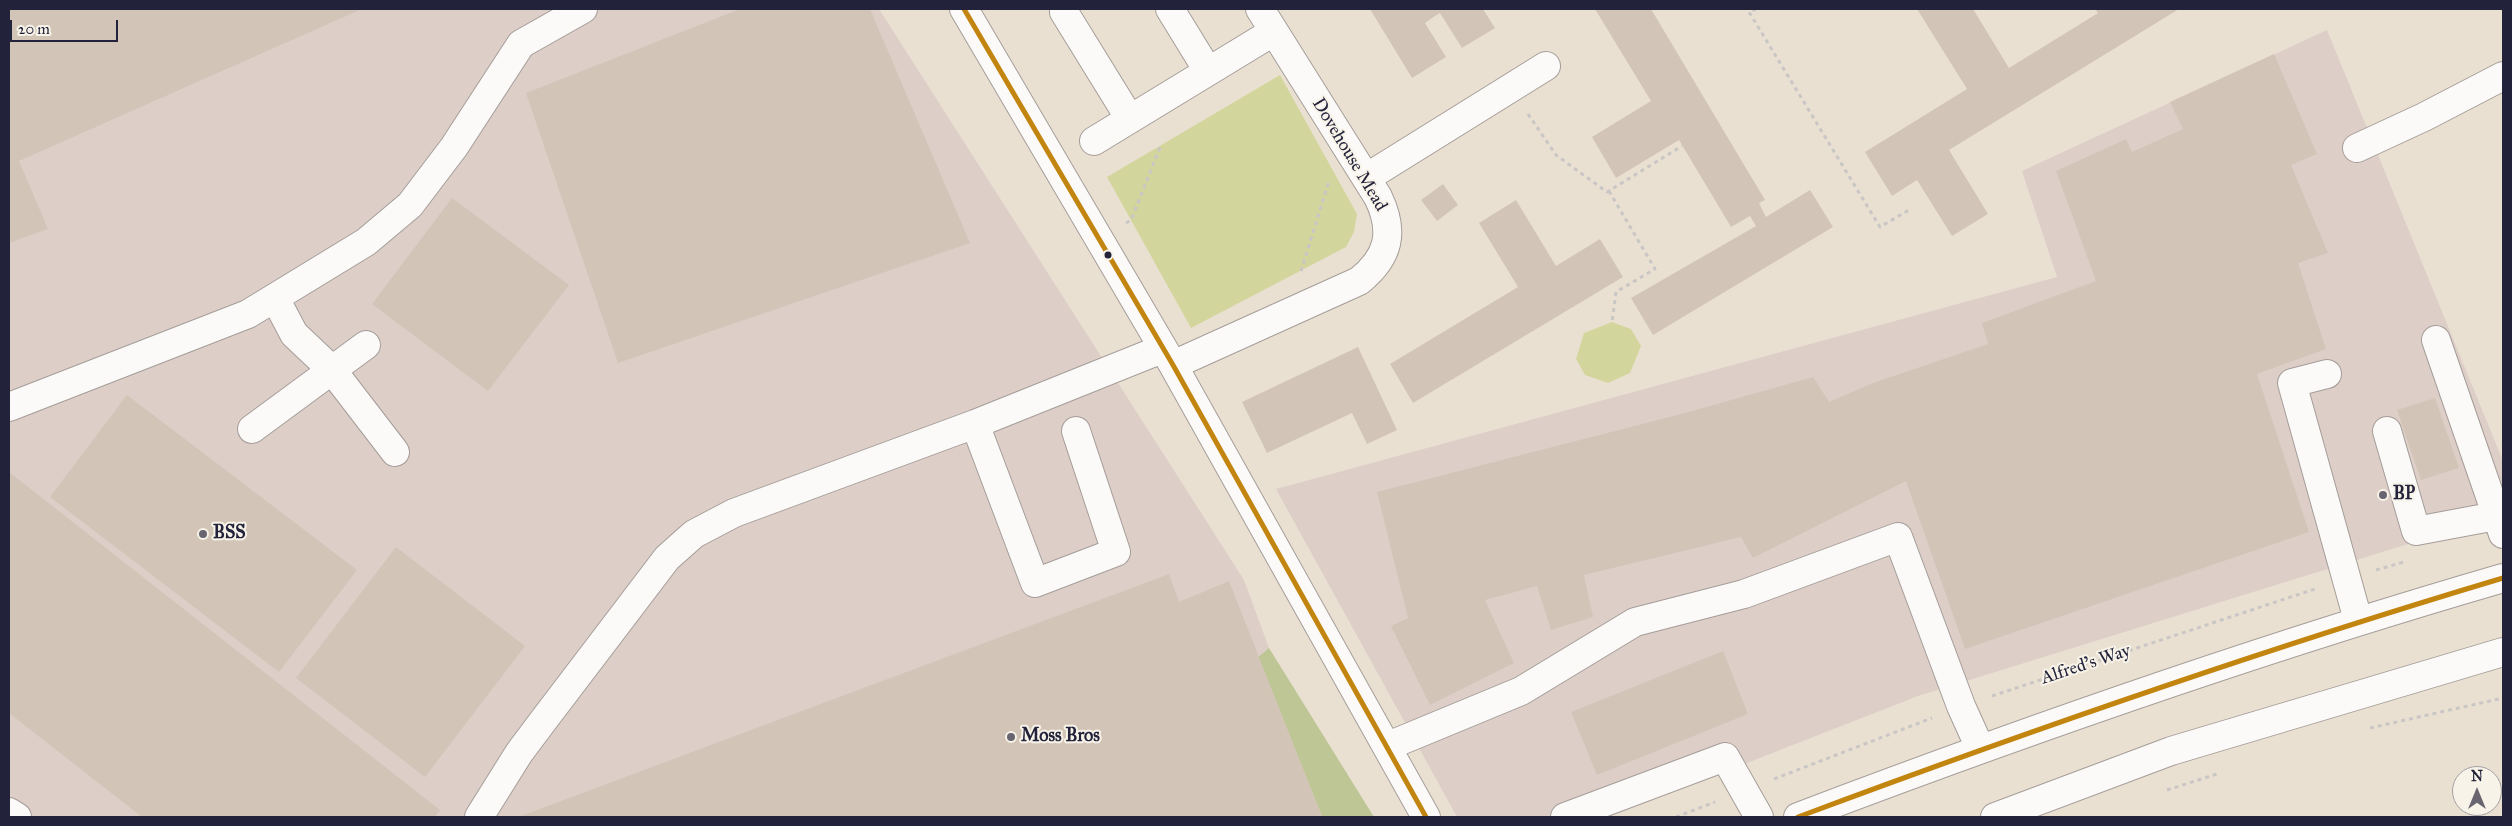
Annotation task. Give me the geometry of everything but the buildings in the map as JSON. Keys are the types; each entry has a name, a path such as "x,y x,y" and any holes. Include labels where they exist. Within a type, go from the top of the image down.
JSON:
{"main road":[{"path":"9,407 248,314 366,242 410,204 454,148 521,44 583,9"},
{"path":"964,9 1167,357 1388,746 1426,817"},
{"path":"1170,9 1208,71"},
{"path":"1064,12 1130,119"},
{"path":"1094,141 1208,71 1266,20"},
{"name":"Dovehouse Mead","path":"480,817 519,753 543,721 667,558 694,534 734,513 975,424 1287,314 1346,289 1370,272 1379,261 1388,236 1384,210 1366,178 1266,20"},
{"path":"1366,178 1546,66"},
{"path":"2357,148 2424,118 2503,76"},
{"path":"275,298 294,334 332,370 395,452"},
{"path":"2387,431 2416,531 2500,525 2436,340"},
{"path":"252,429 366,345"},
{"path":"2327,374 2292,384 2358,620"},
{"path":"975,424 1035,583 1116,552 1076,431"},
{"path":"1388,746 1520,691 1635,622 1744,594 1898,537 1961,706 1980,748"},
{"path":"1798,817 1980,748 2358,620 2503,578"},
{"path":"1995,817 2171,752 2503,652"},
{"path":"1565,817 1725,757 1759,817"},
{"path":"9,812 17,817"}],"path":[{"path":"1756,9 1749,12 1880,227 1909,210"},
{"path":"1510,89 1556,155 1607,192 1682,146"},
{"path":"1287,314 1342,140"},
{"path":"1098,240 1131,220 1161,145"},
{"path":"1608,191 1655,269 1616,292 1612,322"},
{"name":"Alfred's Way","path":"1676,817 1961,706 2345,579 2410,560"},
{"path":"2368,729 2503,698"},
{"path":"2160,792 2226,771"}],"shaded area":[{"path":"9,9 879,9 1244,580 1269,648 1258,657 1322,817 9,817"},
{"path":"2327,30 2503,461 2503,493 2479,522 1918,696 1609,817 1457,817 1276,489 2057,277 2022,171"}],"green space":[{"path":"1280,75 1357,214 1354,232 1346,247 1191,328 1107,177"},
{"path":"1612,322 1631,329 1641,346 1630,373 1608,383 1585,375 1576,359 1584,333"},
{"path":"1269,648 1374,817 1322,817 1258,657"}],"transit line":[{"path":"964,9 1173,365 1426,817"},
{"path":"1798,817 2149,691 2325,633 2503,578"}],"place":[{"name":"BP","path":"2383,495"},
{"name":"BSS","path":"203,534"},
{"name":"Moss Bros","path":"1011,737"}]}
